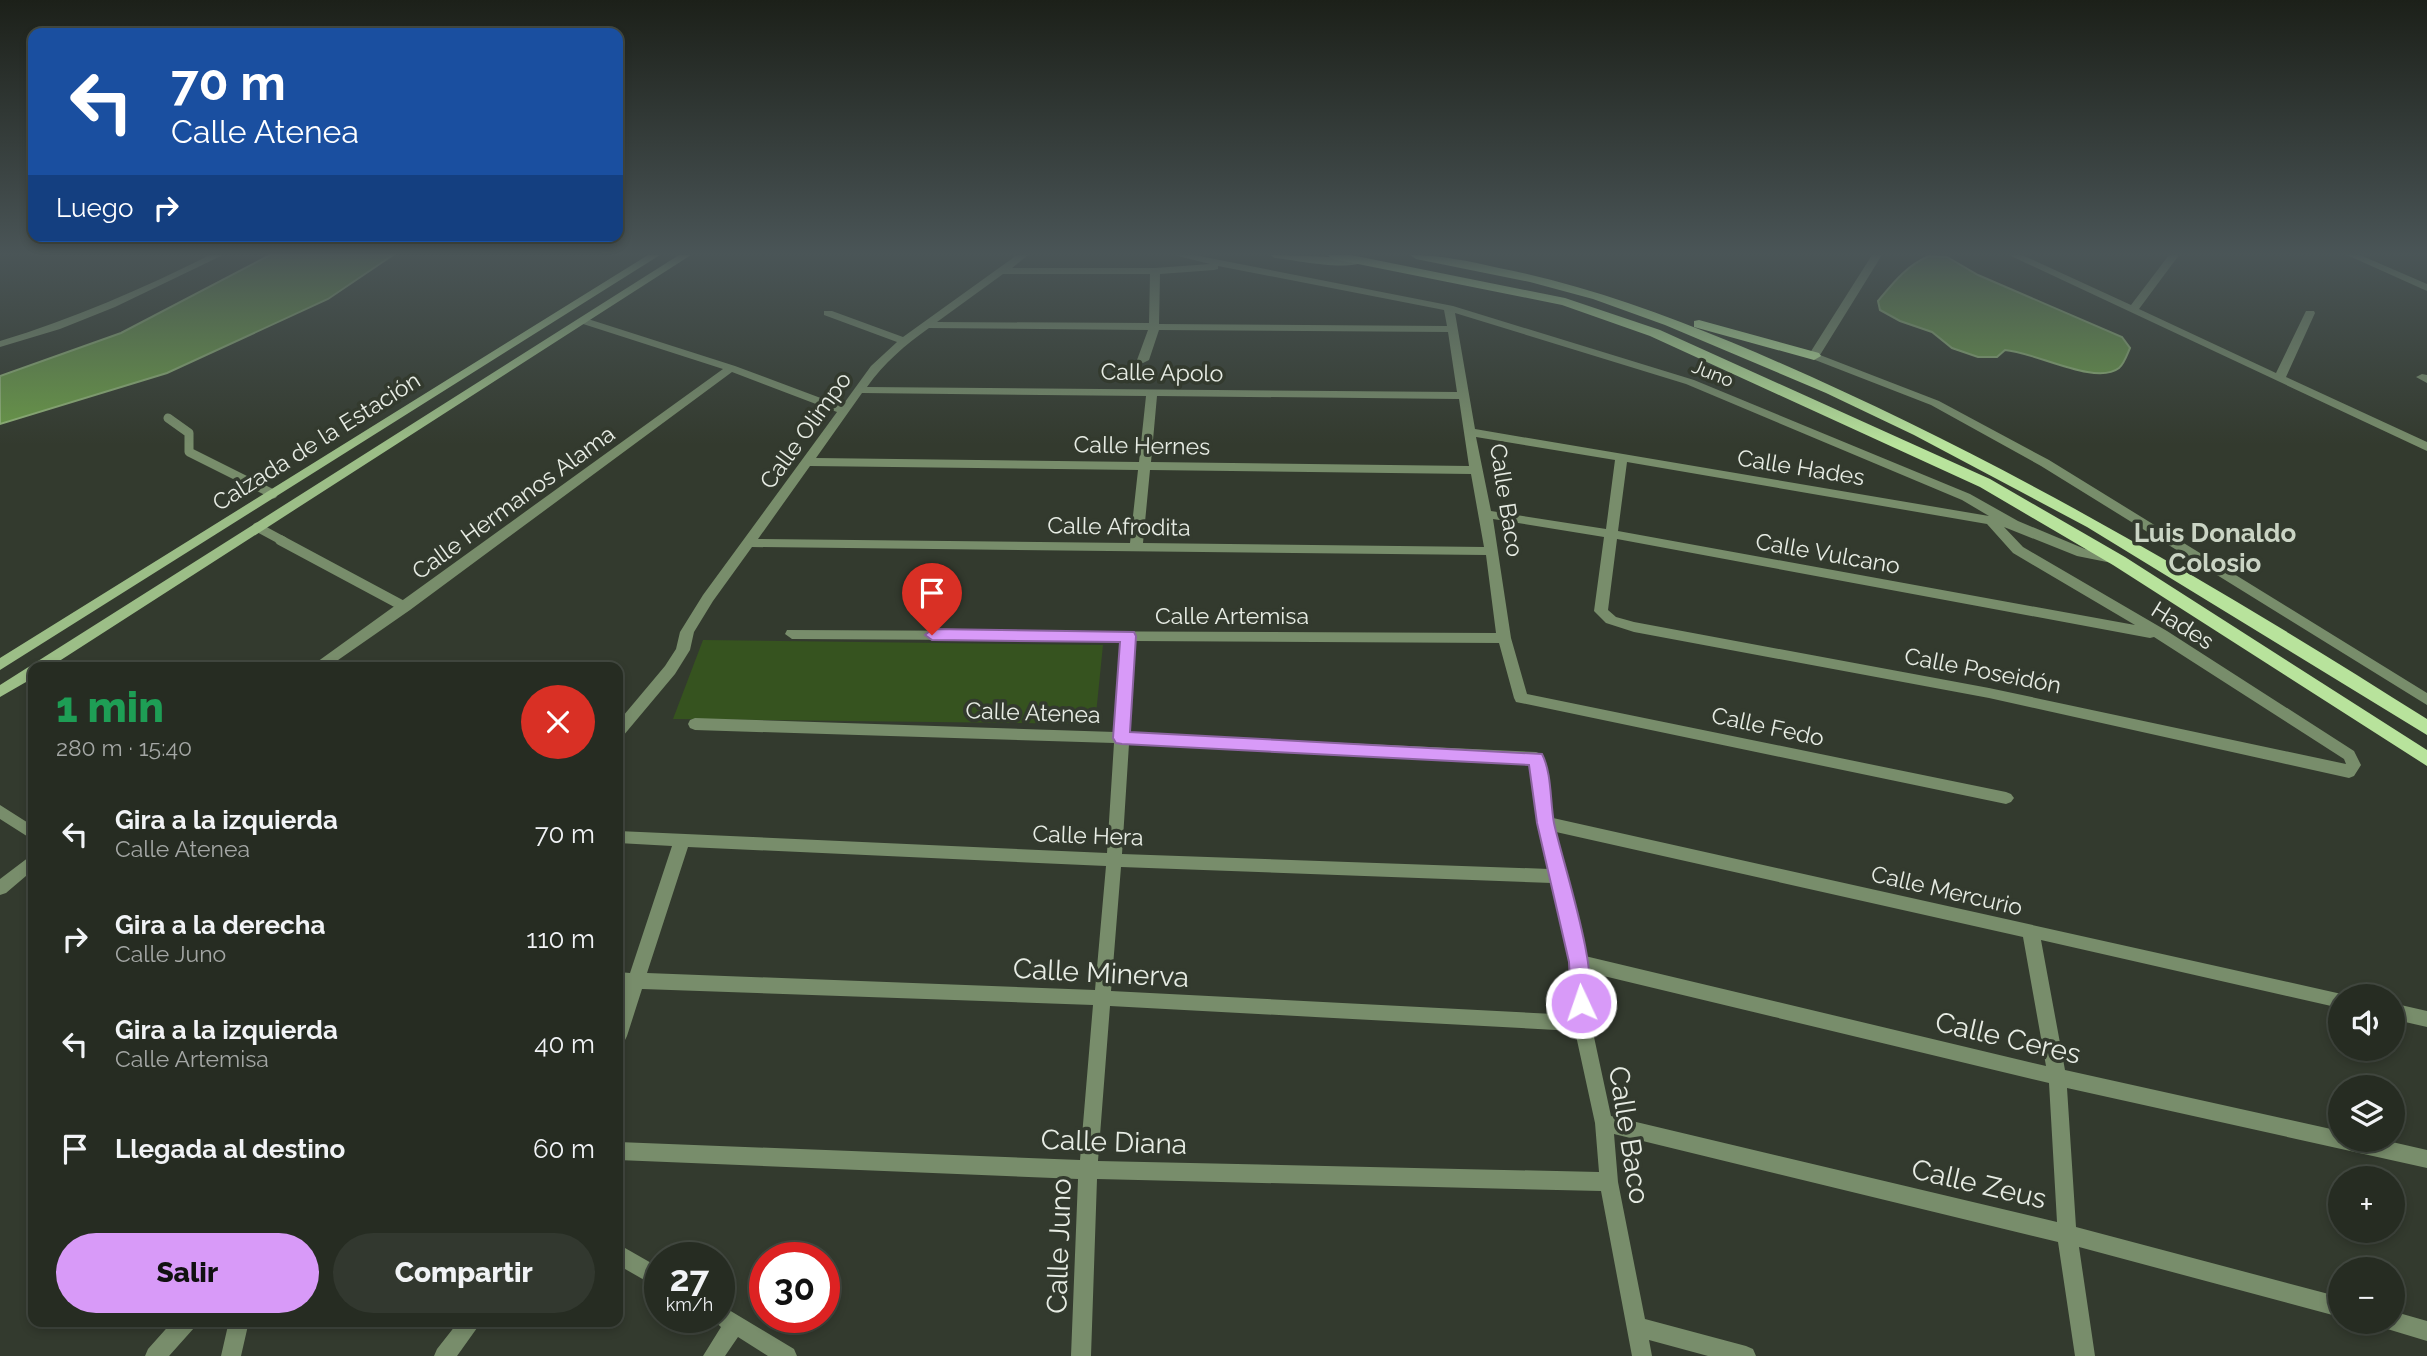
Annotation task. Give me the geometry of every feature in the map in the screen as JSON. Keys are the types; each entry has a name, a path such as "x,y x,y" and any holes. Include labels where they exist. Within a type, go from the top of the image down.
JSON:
{"main road":[{"name":"Calzada de la Estación","path":"0,665 554,318"},
{"name":"Calzada de la Estación","path":"47,662 588,318"},
{"path":"1612,318 1655,333 1985,483 2119,561 2427,758"},
{"path":"1655,318 1798,374 1865,404 1980,462 2236,606 2427,728"},
{"path":"1678,318 1814,356"},
{"path":"0,692 28,674"}],"street":[{"path":"0,344 84,318"},
{"path":"842,318 904,341"},
{"name":"Calle Olimpo","path":"623,726 670,670 683,649 687,632 708,598 842,410 875,368 904,341 937,318"},
{"path":"1143,360 1154,329 1154,318"},
{"name":"Calle Baco","path":"1451,318 1486,514 1504,638 1521,698"},
{"name":"Juno","path":"1482,318 1690,382 1966,497 2014,524"},
{"path":"1838,318 1814,356 1935,403 2045,463 2427,700"},
{"path":"2154,318 2427,447"},
{"path":"2280,377 2308,318"},
{"path":"584,321 731,368 842,410"},
{"path":"926,326 1453,329"},
{"name":"Calle Hermanos Alama","path":"324,662 405,607 731,368"},
{"name":"Calle Apolo","path":"859,390 1464,396"},
{"path":"1136,547 1152,393"},
{"name":"Calle Hades","path":"1471,432 2014,524 2082,554 2119,561"},
{"path":"1612,534 1621,459"},
{"name":"Calle Hernes","path":"807,462 1476,470"},
{"name":"Calle Vulcano","path":"1486,514 1612,534 2162,635"},
{"name":"Hades","path":"1991,520 2018,550 2162,635 2348,755 2354,765"},
{"name":"Calle Poseidón","path":"1612,534 1601,611 1611,620 1634,627 1989,694 2349,772 2354,765"},
{"name":"Calle Afrodita","path":"749,543 1490,551"},
{"name":"Calle Artemisa","path":"792,634 1504,638"},
{"name":"Calle Juno","path":"1081,1356 1088,1170 1114,860 1128,636"},
{"name":"Calle Fedo","path":"1521,698 2006,798"},
{"name":"Calle Atenea","path":"695,724 1122,738 1536,758"},
{"name":"Calle Baco","path":"1536,758 1546,823 1578,962 1582,1023 1604,1124 1609,1182 1642,1356"},
{"path":"0,811 28,831"},
{"name":"Calle Mercurio","path":"1546,823 2328,997"},
{"name":"Calle Hera","path":"623,837 1114,860 1557,876"},
{"path":"623,1001 626,980 682,840"},
{"path":"0,888 28,865"},
{"path":"2031,933 2057,1077 2067,1234 2085,1356"},
{"name":"Calle Ceres","path":"1578,962 2057,1077 2427,1159"},
{"name":"Calle Minerva","path":"626,980 1101,998 1582,1023"},
{"path":"2405,1015 2427,1019"},
{"name":"Calle Zeus","path":"1604,1124 2067,1234 2328,1304"},
{"name":"Calle Diana","path":"623,1152 1088,1170 1609,1182"},
{"path":"623,1257 644,1269"},
{"path":"735,1324 787,1356"},
{"path":"2405,1325 2427,1331"},
{"path":"155,1356 182,1327"},
{"path":"231,1356 238,1327"},
{"path":"443,1356 467,1327"},
{"path":"1637,1327 1746,1356"},
{"path":"713,1356 722,1333"}],"lane":[{"path":"168,418 189,433 190,452 273,494"},
{"path":"257,527 405,607"}],"shaded area":[{"path":"149,318 286,318 167,373 0,424 0,376 121,333"},
{"path":"1895,318 2079,318 2122,337 2130,348 2119,368 2096,373 2005,350 1997,357 1978,357 1952,348 1932,332"},
{"path":"703,640 1103,645 1095,724 673,719"}],"district":[{"name":"Luis Donaldo Colosio","path":"2215,548"}],"route":[{"path":"932,635 1128,636 1122,738 1536,758 1546,823 1578,962 1581,1003"}]}
